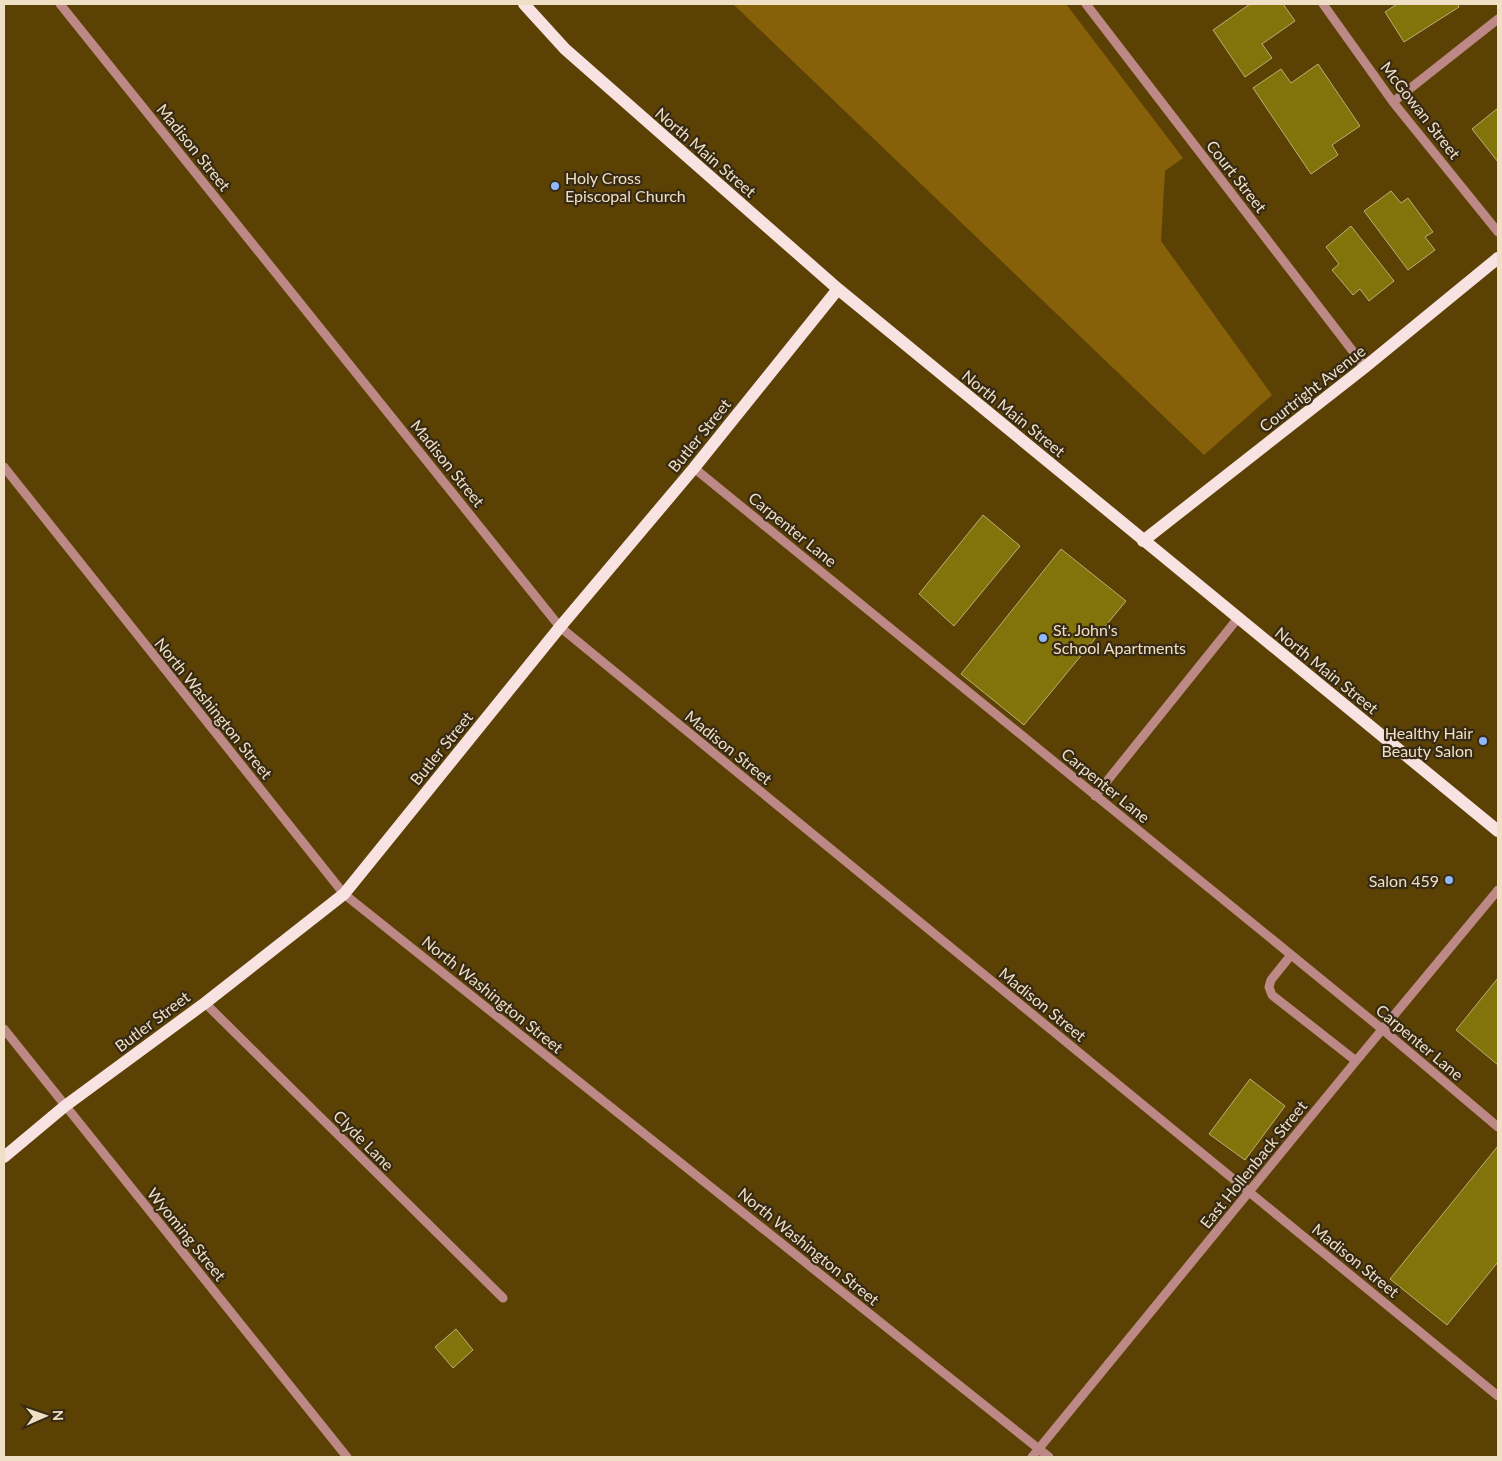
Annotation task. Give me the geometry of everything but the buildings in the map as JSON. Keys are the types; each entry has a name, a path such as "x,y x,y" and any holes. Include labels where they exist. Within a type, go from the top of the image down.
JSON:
{"main road":[{"name":"North Main Street","path":"524,4 565,49 838,289 1498,831"},
{"name":"Courtright Avenue","path":"1143,540 1365,368 1498,258"},
{"name":"Butler Street","path":"4,1157 65,1106 204,1003 344,894 560,627 694,468 838,289"}],"street":[{"name":"Madison Street","path":"60,4 560,627 1498,1396"},
{"name":"Court Street","path":"1086,4 1365,368"},
{"name":"McGowan Street","path":"1323,4 1393,102 1498,232"},
{"path":"1393,102 1498,19"},
{"name":"North Washington Street","path":"4,467 344,894 1049,1457"},
{"name":"Carpenter Lane","path":"694,468 1382,1029 1498,1127"},
{"path":"1096,796 1238,618"},
{"name":"East Hollenback Street","path":"1032,1457 1498,890"},
{"path":"1291,955 1271,980 1269,987 1272,995 1356,1061"},
{"name":"Clyde Lane","path":"204,1003 503,1298"},
{"name":"Wyoming Street","path":"4,1029 348,1457"}],"shaded area":[{"path":"733,4 1066,4 1183,158 1165,171 1161,241 1272,395 1204,455"}],"place":[{"name":"Holy Cross Episcopal Church","path":"555,186"},
{"name":"St. John's School Apartments","path":"1043,638"},
{"name":"Healthy Hair Beauty Salon","path":"1483,741"},
{"name":"Salon 459","path":"1449,880"}]}
